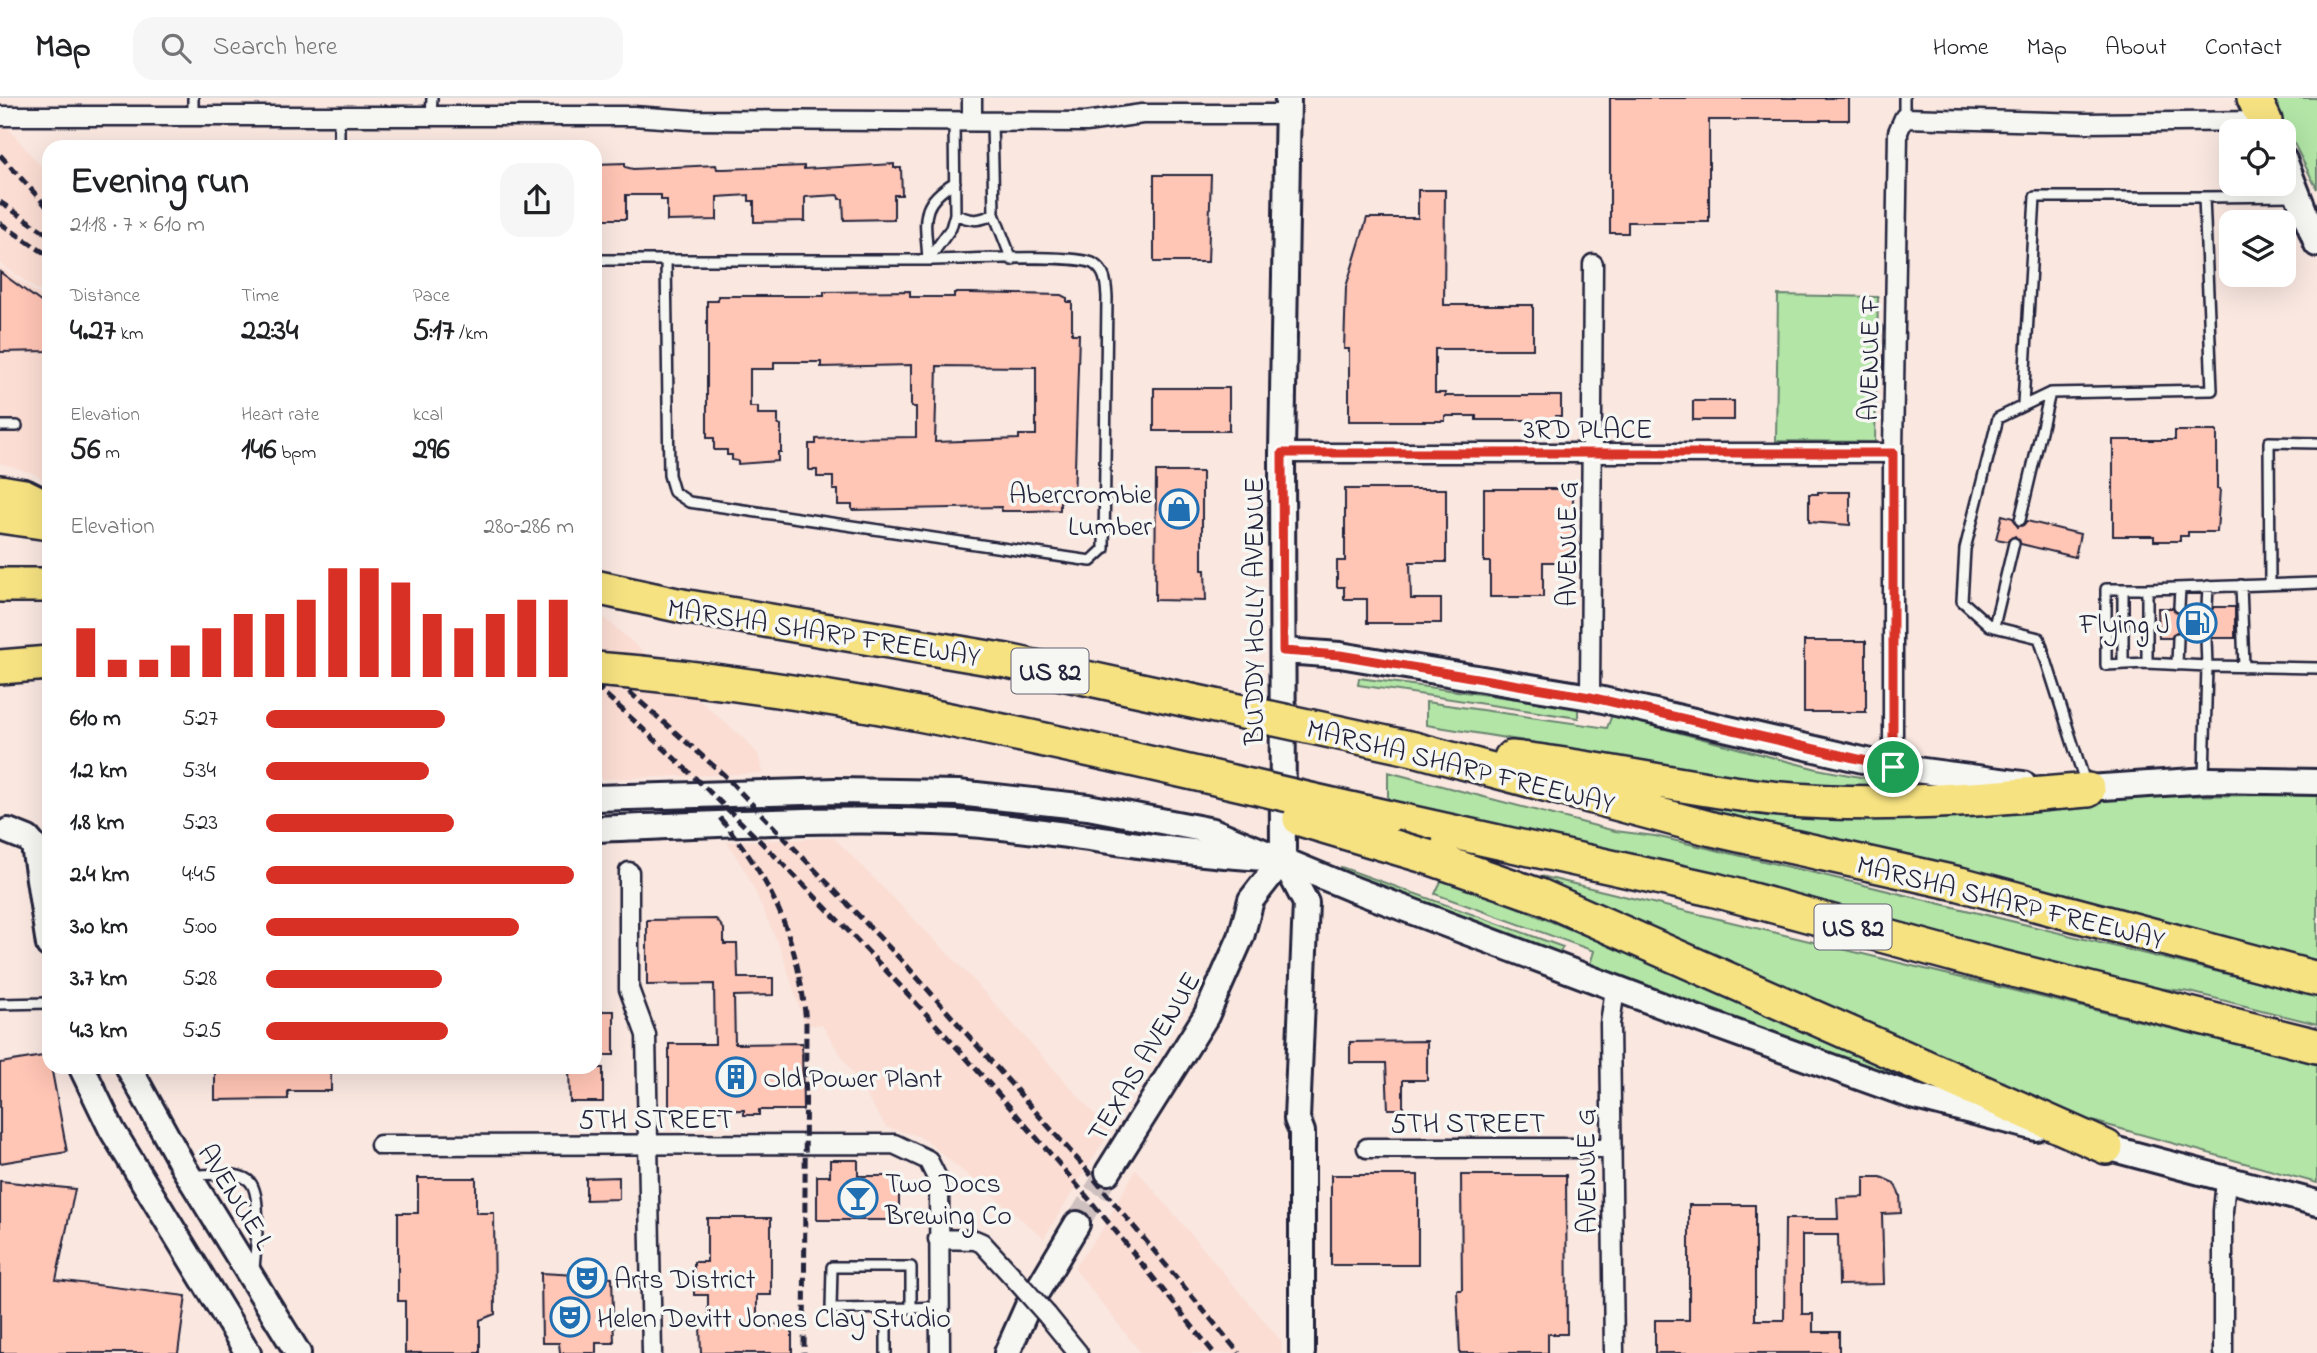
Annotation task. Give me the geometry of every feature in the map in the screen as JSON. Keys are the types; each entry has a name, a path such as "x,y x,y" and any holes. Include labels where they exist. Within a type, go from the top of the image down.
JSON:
{"highway":[{"path":"0,492 24,496 42,510"},
{"path":"0,516 42,515"},
{"path":"0,585 42,585"},
{"path":"602,589 682,606"},
{"name":"MARSHA SHARP FREEWAY","path":"602,601 682,606 1007,661 1415,749 1712,829 1960,884 2317,979"},
{"path":"0,651 42,652"},
{"path":"0,667 42,664"},
{"path":"602,670 691,676 950,720 1026,737 1428,857 1540,896 2106,1147"},
{"name":"US 82","path":"1026,737 1715,890 1973,960 2317,1046"},
{"path":"1415,749 1569,764 1776,799 1851,804 1931,804 2088,790"}],"main road":[{"name":"BUDDY HOLLY AVENUE","path":"1287,1353 1291,1132 1297,1119 1306,903 1283,859 1282,453 1288,106"},
{"path":"2296,190 2317,244"},
{"path":"0,477 29,490 42,507"},
{"path":"1283,651 1340,655 1590,697 1893,767 1974,779 2088,790 2204,780 2317,782"},
{"path":"602,798 836,791 958,793 1088,807 1213,831 1615,989 1912,1096 2317,1203"},
{"path":"602,829 839,822 954,823 1067,833 1209,856 1283,859"},
{"path":"4,831 42,833"},
{"path":"4,831 28,839 34,846 42,899"},
{"name":"TEXAS AVENUE","path":"1108,1172 1206,1016 1241,937 1251,900 1283,859"},
{"path":"85,1074 112,1130 248,1353"},
{"name":"AVENUE L","path":"133,1074 188,1175 298,1353"},
{"name":"BUDDY HOLLY AVENUE","path":"1297,1119 1302,1132 1302,1353"},
{"path":"1007,1353 1027,1308 1077,1224"}],"street":[{"path":"963,121 972,98"},
{"path":"0,116 50,107 432,107 1086,122 1142,114 1288,106"},
{"path":"1904,118 2085,123 2259,112"},
{"name":"AVENUE F","path":"1893,767 1893,453 1898,132 1904,118"},
{"name":"AVENUE G","path":"1590,697 1593,264"},
{"name":"3RD PLACE","path":"1282,453 1893,453"},
{"path":"629,872 629,989 646,1035 652,1353"},
{"name":"AVENUE G","path":"1614,1353 1610,1024 1615,989"},
{"name":"5TH STREET","path":"380,1145 878,1143 906,1147 928,1160 939,1182 938,1239"},
{"name":"5TH STREET","path":"1367,1148 1612,1148"},
{"path":"2224,1353 2223,1211 2226,1181"},
{"path":"940,1353 938,1239 975,1240 982,1243 1047,1314 1078,1353"}],"lane":[{"path":"1904,98 1904,118"},
{"path":"339,107 339,140"},
{"path":"928,260 951,229 955,214 955,182 963,121"},
{"path":"992,121 994,214 1012,260"},
{"path":"928,260 925,214 928,202 936,193 955,182"},
{"path":"2024,404 2035,197 2299,197"},
{"path":"2088,790 2039,638 1994,626 1962,601 1965,549 1998,418 2050,393 2211,390 2204,197"},
{"path":"955,214 969,220 983,220 994,214"},
{"path":"602,260 666,260 928,260 1012,260 1093,263 1105,275 1107,297 1104,549 1091,561 689,502 674,492 669,475 666,260"},
{"path":"2020,520 2050,393"},
{"path":"0,426 18,426"},
{"path":"2270,583 2269,442 2317,443"},
{"path":"1994,626 2014,543"},
{"path":"2317,583 2106,589 2106,664 2317,668"},
{"path":"2241,585 2244,667"},
{"path":"2207,586 2207,607"},
{"path":"2179,607 2180,588"},
{"path":"2123,589 2123,664"},
{"path":"2147,589 2147,663"},
{"path":"2177,665 2178,638"},
{"path":"2204,780 2208,708 2206,638"},
{"path":"0,1004 42,1003"},
{"path":"188,1175 242,1178 254,1188 257,1200 254,1279"},
{"path":"911,1308 911,1267 832,1267 831,1309 911,1308 940,1307"},
{"path":"886,1308 886,1353"}],"shaded area":[{"path":"0,128 8,128 42,168 42,293 0,263"},
{"path":"0,267 42,297 42,479 33,473 0,463"},
{"path":"602,616 743,738 758,754 763,773 603,779"},
{"path":"834,838 964,970 1110,1131 1044,1238 929,1143 919,1136 886,1127 822,1025 805,1025 781,950 748,876 727,842"},
{"path":"1136,1169 1281,1341 1281,1353 1141,1353 1074,1268 1100,1233"}],"green space":[{"path":"2271,98 2317,98 2317,189 2296,147 2296,119 2282,119"},
{"path":"1778,295 1878,297 1875,442 1776,441"},
{"path":"1359,678 1578,708 1578,718 1358,685"},
{"path":"1426,702 1607,728 1612,715 1817,769 1903,785 1902,792 1842,791 1752,783 1665,764 1426,725"},
{"path":"1388,772 1615,831 1655,836 1819,874 2317,996 2317,1024 2190,992 2143,986 1388,803"},
{"path":"2317,795 2317,960 1651,798 1684,796 1956,809 2146,796"},
{"path":"1341,867 1563,947 1558,955 1339,874"},
{"path":"1541,876 2317,1064 2317,1183 2067,1114 1538,885"},
{"path":"1443,877 1608,945 1613,943 1904,1072 1902,1079 1590,964 1594,951 1435,894"}],"building":[{"path":"1610,98 1849,98 1849,120 1709,120 1709,222 1628,222 1628,233 1610,233"},
{"path":"625,163 625,167 633,169 716,165 717,169 804,166 804,169 894,164 894,168 901,168 902,195 894,195 894,219 844,220 843,199 839,199 838,195 805,197 805,221 754,222 754,201 749,201 749,195 717,197 717,220 667,221 667,200 661,200 661,195 626,195 626,219 602,219 602,164"},
{"path":"1154,175 1211,175 1208,262 1154,262"},
{"path":"1418,190 1445,190 1444,305 1533,305 1533,349 1435,349 1435,393 1445,393 1445,396 1561,396 1561,416 1556,416 1556,420 1476,420 1476,416 1445,416 1445,421 1349,421 1349,349 1344,349 1346,287 1367,218 1418,218"},
{"path":"0,272 42,303 42,351 0,352"},
{"path":"910,291 910,297 954,297 954,293 1061,295 1067,298 1067,302 1072,302 1072,334 1079,334 1074,502 1060,502 1060,510 1029,511 1001,511 1001,507 852,510 852,505 838,505 838,490 833,490 833,477 817,477 817,470 809,470 809,444 816,444 816,439 916,437 916,407 911,407 911,365 821,367 821,362 774,362 774,369 750,369 750,407 758,407 758,414 778,414 778,425 781,425 781,452 778,452 778,461 738,464 738,461 732,460 732,455 727,455 727,450 714,450 714,438 707,438 707,301 718,301 718,296 824,296 824,292","holes":["937,366 1036,367 1036,435 1019,435 1019,439 935,442"]},
{"path":"1154,388 1229,388 1229,431 1154,431"},
{"path":"1693,401 1734,401 1734,420 1693,420"},
{"path":"2175,431 2217,431 2217,489 2220,489 2217,532 2188,532 2188,536 2180,536 2180,541 2154,541 2154,536 2113,536 2113,440 2175,440"},
{"name":"Abercrombie Lumber","path":"1156,472 1202,472 1202,570 1205,570 1206,601 1155,600"},
{"path":"1345,489 1446,489 1446,562 1410,562 1411,599 1441,599 1441,623 1367,623 1367,599 1344,599 1344,587 1337,587 1337,561 1345,561"},
{"path":"1484,489 1573,489 1573,562 1543,562 1543,597 1490,597 1490,562 1484,562"},
{"path":"1850,492 1850,525 1809,522 1809,494"},
{"name":"Flying J","path":"2002,515 2013,518 2018,527 2027,521 2080,534 2075,557 2021,544 2015,536 2007,541 1996,539"},
{"name":"Flying J","path":"2186,607 2200,607 2207,614 2214,607 2235,607 2235,638 2213,638 2206,631 2199,638 2185,638 2178,631 2171,638 2159,638 2158,608 2172,608 2179,614"},
{"path":"1804,641 1866,641 1866,712 1804,712"},
{"path":"716,919 724,929 724,944 737,944 738,978 773,978 773,995 734,996 735,1044 802,1043 803,1110 759,1110 759,1115 744,1115 744,1110 669,1111 669,1044 715,1044 714,984 647,985 647,920"},
{"path":"602,1011 614,1011 614,1055 602,1055"},
{"path":"1427,1041 1427,1080 1403,1080 1403,1109 1388,1109 1386,1063 1350,1063 1350,1042"},
{"path":"42,1056 42,1074 53,1074 67,1152 0,1163 0,1063"},
{"path":"603,1068 603,1102 570,1102 569,1074 602,1074"},
{"path":"215,1074 331,1074 331,1091 288,1091 288,1099 215,1100"},
{"name":"Two Docs Brewing Co","path":"830,1160 858,1160 858,1176 899,1176 899,1220 817,1220 817,1176 830,1176"},
{"path":"1331,1175 1418,1175 1418,1265 1331,1265"},
{"path":"1461,1175 1566,1175 1567,1334 1548,1334 1548,1353 1460,1353 1457,1290 1462,1290"},
{"path":"619,1177 619,1199 586,1200 586,1178"},
{"path":"1864,1177 1881,1177 1894,1183 1900,1195 1901,1213 1882,1214 1884,1284 1839,1285 1838,1235 1802,1235 1802,1314 1813,1314 1813,1332 1839,1332 1839,1353 1655,1353 1655,1320 1689,1320 1689,1205 1755,1205 1755,1320 1784,1320 1785,1219 1838,1219 1837,1198 1864,1197"},
{"path":"418,1178 476,1178 476,1213 494,1213 495,1314 480,1320 480,1353 405,1353 405,1301 398,1301 398,1213 418,1213"},
{"path":"0,1181 75,1189 56,1280 186,1296 178,1353 0,1353"},
{"path":"707,1218 771,1218 771,1295 757,1295 757,1325 792,1324 792,1353 701,1353 700,1325 708,1325 708,1295 694,1295 694,1262 707,1262"},
{"name":"Helen Devitt Jones Clay Studio","path":"541,1273 612,1277 614,1343 596,1343 596,1353 560,1353 559,1343 542,1343"}],"tunnel":[{"path":"1077,1224 1108,1172"}],"railway":[{"path":"0,155 42,201"},
{"path":"0,202 42,230"},
{"path":"0,223 42,251"},
{"path":"602,668 724,775 907,966 1086,1169 1239,1353"},
{"path":"602,691 784,865 904,990 1077,1185 1214,1353"},
{"path":"720,818 755,865 769,889 790,939 802,993 806,1023 804,1353"}],"place":[{"name":"Abercrombie Lumber","path":"1179,509"},
{"name":"Flying J","path":"2197,623"},
{"name":"Old Power Plant","path":"736,1077"},
{"name":"Two Docs Brewing Co","path":"858,1198"},
{"name":"Arts District","path":"587,1278"},
{"name":"Helen Devitt Jones Clay Studio","path":"570,1317"}],"route":[{"path":"1282,453 1893,453 1893,767 1590,697 1340,655 1283,651 1282,453"}]}
